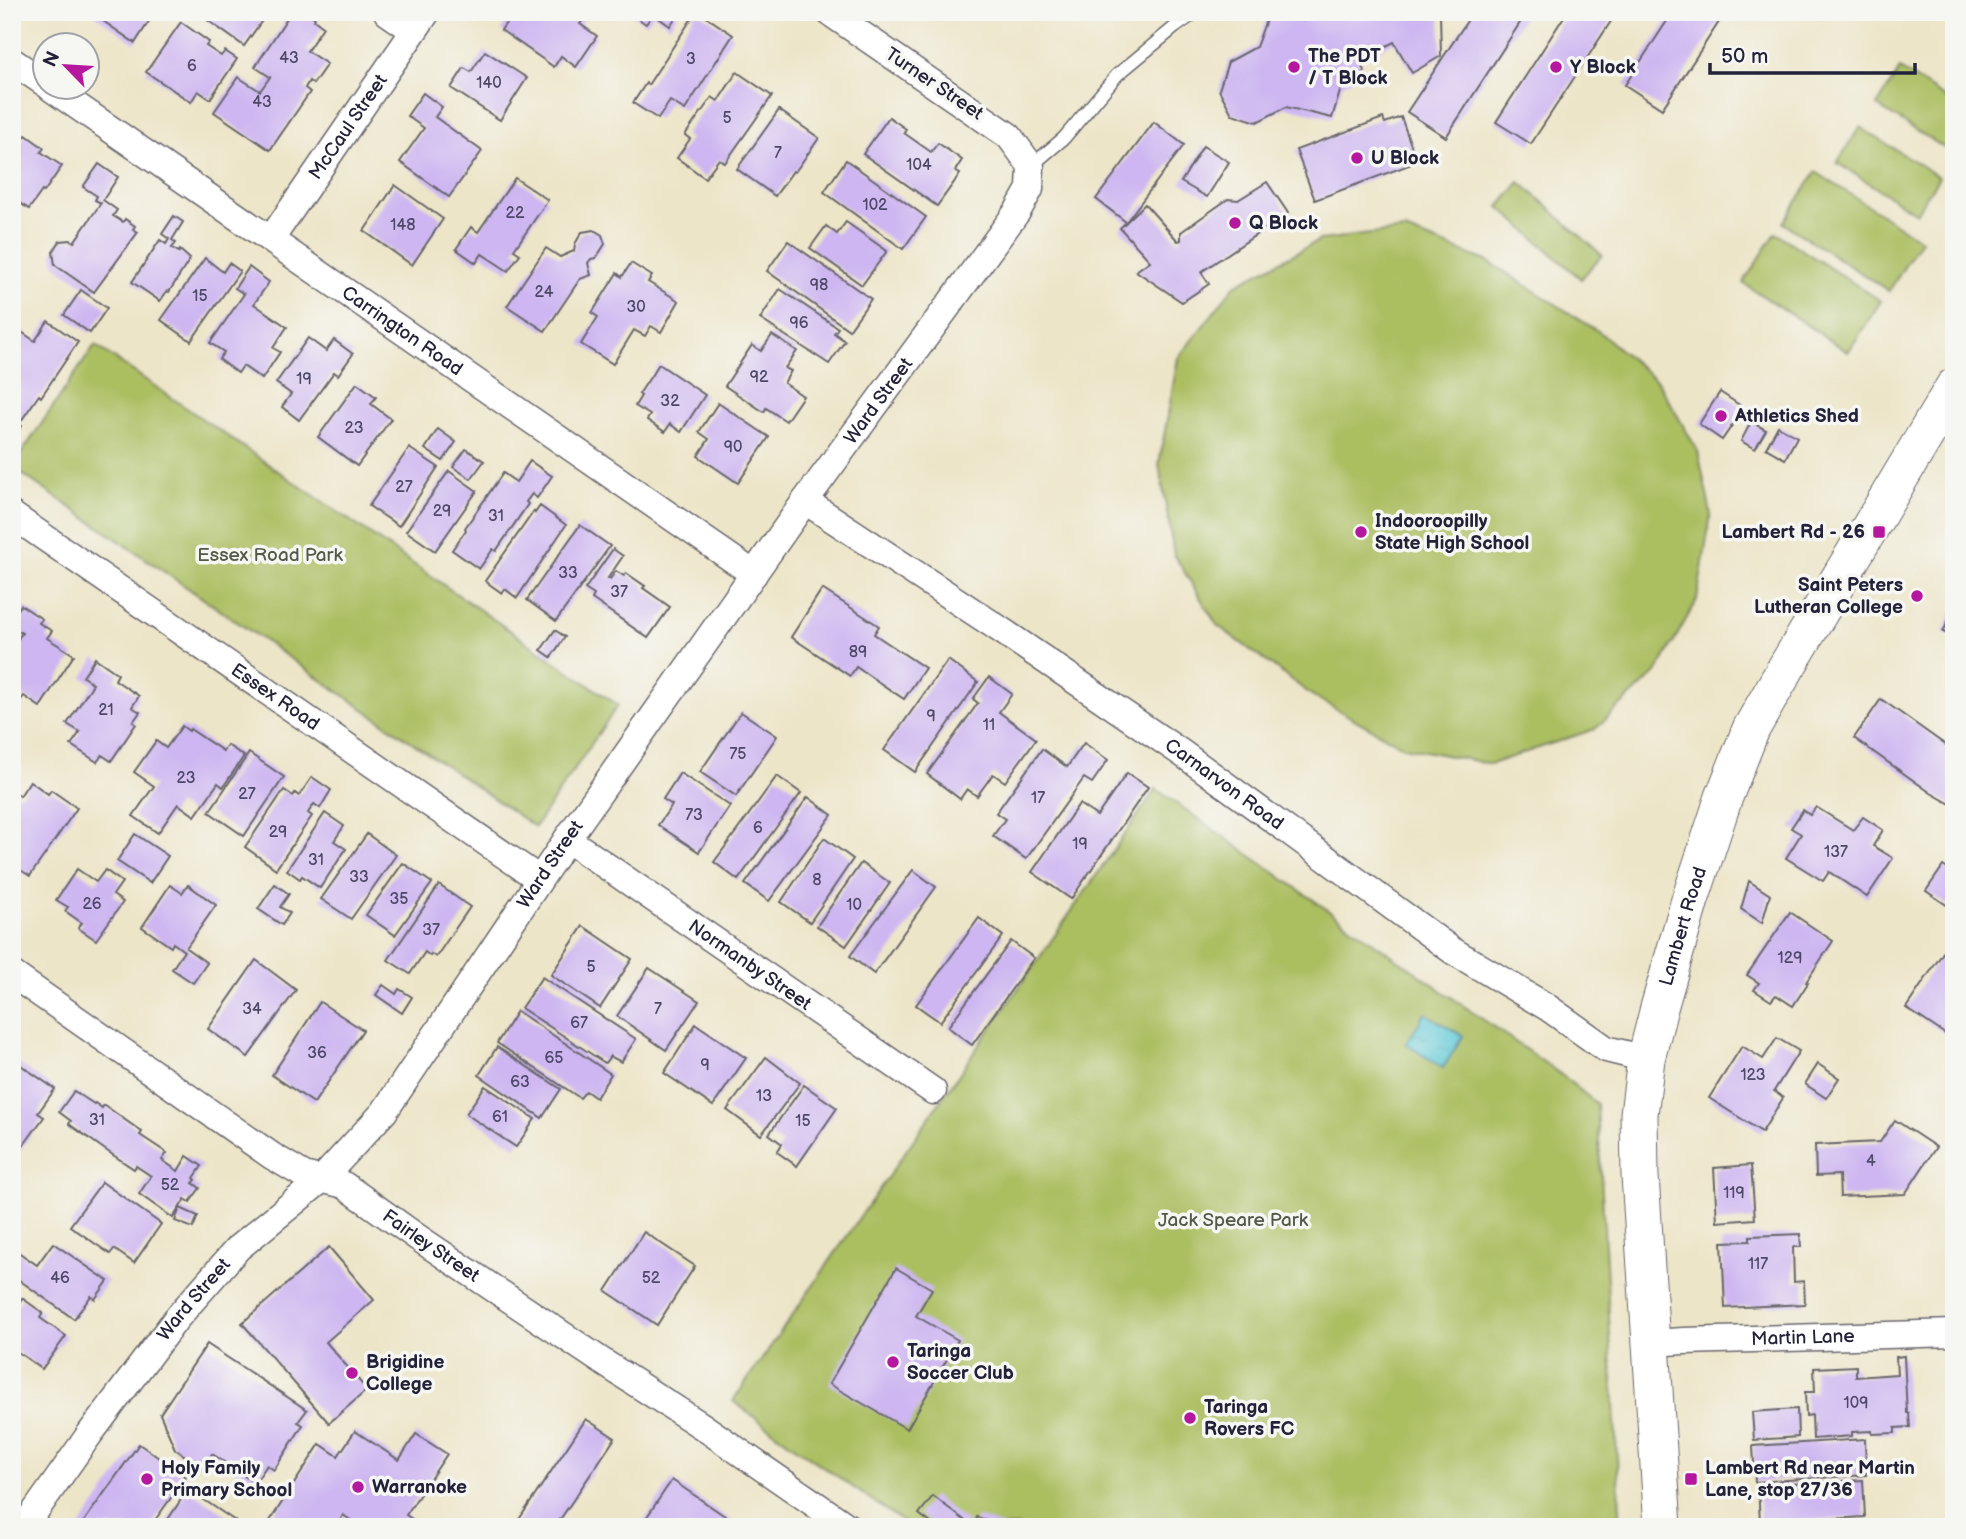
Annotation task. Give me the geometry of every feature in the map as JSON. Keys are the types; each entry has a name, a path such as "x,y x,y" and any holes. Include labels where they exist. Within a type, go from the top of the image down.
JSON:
{"main road":[{"name":"Lambert Road","path":"1663,1527 1640,1176 1639,1114 1646,1059 1686,911 1724,797 1751,729 1954,387"}],"street":[{"path":"387,12 420,21"},
{"name":"Turner Street","path":"829,12 1009,136 1031,166"},
{"name":"McCaul Street","path":"271,239 420,21"},
{"path":"12,61 32,75"},
{"name":"Carrington Road","path":"71,102 754,574"},
{"name":"Ward Street","path":"24,1527 176,1319 238,1248 321,1180 384,1112 539,879 805,500 1017,212 1031,189 1031,166"},
{"name":"Carnarvon Road","path":"805,500 1183,754 1453,951 1547,1007 1606,1049 1646,1059"},
{"name":"Essex Road","path":"12,515 539,879"},
{"name":"Normanby Street","path":"568,839 933,1091"},
{"name":"Fairley Street","path":"12,974 272,1156 304,1175 344,1185 848,1527"},
{"name":"Martin Lane","path":"1651,1343 1954,1332"}],"lane":[{"path":"1031,166 1064,138 1117,75 1175,26 1196,12"}],"green space":[{"path":"1900,69 1954,103 1954,154 1877,106"},
{"path":"1860,127 1939,177 1916,213 1837,163"},
{"path":"1816,172 1921,240 1889,291 1783,223"},
{"path":"1520,182 1602,255 1581,279 1499,207"},
{"path":"1405,230 1489,262 1598,331 1658,382 1698,451 1711,514 1697,600 1656,673 1595,729 1491,764 1404,747 1313,696 1217,625 1174,555 1159,464 1178,358 1235,285 1320,240"},
{"path":"1776,233 1881,301 1848,352 1743,283"},
{"name":"Essex Road Park","path":"95,345 618,705 535,827 12,467"},
{"name":"Jack Speare Park","path":"1156,789 1559,1073 1597,1104 1621,1527 910,1527 733,1401"}],"water":[{"path":"1425,1013 1463,1036 1443,1068 1406,1044"}],"building":[{"path":"90,12 155,12 135,43"},
{"path":"196,12 268,12 244,46"},
{"path":"291,12 307,12 323,27 307,51 327,64 313,84 309,81 305,88 310,92 270,150 214,112 238,77 260,91 270,77 255,67"},
{"path":"514,12 586,12 588,13 580,24 597,36 576,67 561,56 554,67 501,30"},
{"path":"628,12 679,12 670,26 653,14 646,24"},
{"path":"696,12 733,35 685,110 670,101 658,119 633,103"},
{"name":"The PDT / T Block","path":"1269,12 1279,12 1304,21 1318,12 1440,12 1441,56 1412,73 1394,42 1358,60 1365,72 1342,85 1332,118 1286,107 1257,122 1232,114 1219,90 1228,62 1256,47"},
{"path":"1473,12 1527,12 1446,137 1407,112"},
{"name":"Y Block","path":"1567,12 1617,12 1531,144 1496,122"},
{"path":"1673,12 1710,12 1721,19 1662,109 1625,85"},
{"path":"181,22 209,42 206,46 221,56 225,51 237,59 210,99 198,91 191,102 146,72"},
{"path":"485,51 527,78 500,120 451,88 464,68 471,72"},
{"path":"737,72 772,96 725,163 719,159 705,178 677,158 690,139 685,135 712,97 718,101"},
{"path":"423,93 442,107 435,117 482,151 449,197 400,162 424,128 407,116"},
{"path":"779,110 819,138 775,196 737,169"},
{"path":"889,117 906,129 904,133 931,152 938,143 962,160 955,171 960,174 937,206 863,154"},
{"name":"U Block","path":"1401,117 1417,162 1315,200 1296,150 1383,118 1385,123"},
{"path":"1154,122 1184,145 1126,222 1096,199"},
{"path":"26,135 44,148 41,152 62,166 29,209 12,198 12,189 16,182 12,180 12,149 19,139 22,140"},
{"path":"1203,146 1229,162 1207,197 1181,182"},
{"path":"846,160 926,217 903,249 824,192"},
{"path":"99,164 118,177 103,200 117,210 113,216 123,222 125,219 135,226 133,229 138,232 94,292 55,265 53,252 60,241 74,242 101,203 95,200 97,196 83,187"},
{"path":"515,178 548,200 514,250 520,254 508,271 482,254 476,263 456,249 471,227 478,232"},
{"path":"1267,182 1288,213 1201,272 1209,284 1182,302 1136,271 1150,261 1120,228 1145,204 1178,241 1181,240 1181,232 1228,199 1238,200"},
{"path":"395,185 443,219 412,265 364,231"},
{"path":"174,216 183,222 172,240 176,243 172,248 179,252 180,250 190,259 160,301 132,282 160,240 166,244 169,239 162,234"},
{"path":"846,222 887,251 862,285 810,248 826,226 837,234"},
{"path":"594,230 602,235 605,244 596,258 588,263 591,275 580,279 545,331 507,306 546,248 560,257 574,251 582,232"},
{"path":"788,241 871,299 849,330 767,271"},
{"path":"205,258 223,272 229,263 240,271 191,341 161,320"},
{"path":"631,263 652,276 648,282 679,301 661,332 651,326 645,336 634,330 613,364 581,344 598,317 592,313 617,273 622,277"},
{"path":"249,267 269,282 254,304 287,327 273,348 280,352 262,379 243,366 238,373 219,359 224,352 210,343 244,294 235,288"},
{"path":"780,289 838,328 834,333 845,341 829,364 760,319"},
{"path":"81,290 107,308 90,333 64,315"},
{"path":"48,321 78,342 19,424 22,426 19,430 12,426 12,344 20,331 35,341"},
{"path":"772,335 797,351 785,368 791,371 784,383 803,396 786,421 766,408 764,412 725,386 752,345 761,351"},
{"path":"308,338 326,351 334,340 353,354 338,375 334,372 299,420 282,407 291,394 276,383"},
{"path":"659,364 705,395 681,432 670,424 665,432 647,420 650,415 635,406 641,396 639,394"},
{"path":"357,383 376,397 371,404 391,419 357,466 318,437"},
{"name":"Athletics Shed","path":"1720,392 1744,408 1722,440 1699,424"},
{"path":"718,403 769,437 738,483 698,456 709,439 699,432"},
{"path":"1751,422 1766,430 1755,449 1741,441"},
{"path":"1778,426 1797,437 1785,459 1766,448"},
{"path":"438,429 456,442 443,461 425,449"},
{"path":"409,448 438,467 399,526 369,506"},
{"path":"466,449 484,461 471,479 453,467"},
{"path":"530,461 552,476 537,498 532,494 496,551 493,549 479,569 452,550 503,473 516,482"},
{"path":"449,471 477,491 435,551 406,531"},
{"path":"540,506 566,525 517,598 505,589 502,593 485,581"},
{"path":"580,525 610,546 556,621 527,600"},
{"path":"613,549 623,556 608,578 616,571 624,576 626,573 670,607 648,638 592,599 594,595 585,589"},
{"path":"822,589 879,626 874,634 925,668 904,699 856,667 850,676 791,637"},
{"path":"21,605 42,619 39,623 52,631 47,638 74,655 40,707 24,696 20,701 12,696 12,647 22,633 12,627 12,618"},
{"path":"1954,609 1954,637 1943,632"},
{"path":"555,630 565,637 551,657 541,650"},
{"path":"95,658 118,674 115,680 139,696 132,707 140,712 133,722 136,724 111,761 102,755 97,762 71,745 80,732 67,724 93,684 83,677"},
{"path":"948,660 978,682 915,772 884,750"},
{"path":"989,677 1012,694 999,712 1036,739 1005,782 993,774 977,796 967,789 960,799 927,774 978,703 973,699"},
{"path":"1881,699 1954,751 1954,806 1931,793 1854,738"},
{"path":"741,712 777,736 736,796 700,772"},
{"path":"182,726 223,751 227,745 244,756 223,787 218,783 195,816 178,804 158,833 133,816 154,786 134,772 156,741 166,748"},
{"path":"1084,743 1108,760 1092,783 1084,778 1026,859 993,836 1005,819 996,813 1042,749 1067,767"},
{"path":"249,753 284,777 244,836 209,812"},
{"path":"680,773 730,806 699,852 658,825 672,805 663,799"},
{"path":"1127,773 1148,787 1071,899 1032,872 1079,804 1097,816"},
{"path":"777,776 801,793 738,880 714,862"},
{"path":"312,777 331,790 320,808 314,804 308,813 312,816 276,869 245,847 284,790 293,796 295,793 299,796"},
{"path":"30,781 48,794 51,790 77,808 30,876 14,866 12,868 12,802 18,794 20,796"},
{"path":"808,797 832,815 769,901 745,884"},
{"path":"1816,807 1853,830 1863,817 1883,830 1873,846 1893,858 1867,897 1829,872 1823,881 1786,858 1801,834 1791,828 1803,810 1810,815"},
{"path":"325,813 344,826 334,841 346,849 320,888 287,870"},
{"path":"135,834 168,856 150,883 117,861"},
{"path":"367,834 396,855 351,919 321,899"},
{"path":"824,838 853,859 810,922 781,902"},
{"path":"403,863 432,883 395,935 366,915"},
{"path":"861,863 890,883 846,946 817,926"},
{"path":"1943,866 1954,873 1954,910 1926,891"},
{"path":"77,869 96,882 105,870 122,882 113,895 123,902 96,940 78,928 82,923 65,911 68,907 56,900"},
{"path":"913,870 936,887 874,974 850,956"},
{"path":"1749,881 1770,895 1762,923 1741,909"},
{"path":"275,884 289,894 280,907 290,913 282,925 258,909"},
{"path":"170,885 182,893 188,885 216,905 186,948 207,963 193,983 172,969 184,951 173,943 171,947 142,927"},
{"path":"439,885 470,907 436,957 425,952 410,974 388,960"},
{"path":"1790,912 1833,941 1793,1006 1776,995 1771,1001 1754,990 1759,983 1747,975"},
{"path":"979,918 1003,936 940,1022 916,1005"},
{"path":"583,926 632,959 600,1008 551,975"},
{"path":"1954,936 1954,1040 1906,1008"},
{"path":"1011,941 1034,958 972,1045 948,1027"},
{"path":"256,960 296,990 248,1057 208,1029"},
{"path":"649,968 699,1001 666,1050 617,1016"},
{"path":"542,977 636,1039 621,1062 610,1056 605,1063 521,1008"},
{"path":"383,985 396,994 399,989 412,997 402,1013 376,995"},
{"path":"320,1002 363,1030 314,1103 272,1075"},
{"path":"517,1011 611,1074 596,1098 586,1091 580,1098 497,1043"},
{"path":"696,1024 746,1058 713,1106 664,1073"},
{"path":"1777,1038 1799,1051 1774,1091 1783,1098 1762,1132 1709,1098 1742,1046 1763,1059"},
{"path":"497,1047 561,1089 542,1118 479,1075"},
{"path":"766,1057 800,1083 761,1135 727,1110"},
{"path":"12,1059 55,1089 38,1113 44,1117 18,1153 12,1149"},
{"path":"1818,1064 1839,1078 1826,1098 1805,1084"},
{"path":"804,1085 837,1108 797,1166 777,1152 782,1144 769,1134"},
{"path":"485,1086 535,1119 516,1147 466,1114"},
{"path":"74,1091 102,1108 104,1105 142,1132 140,1135 167,1153 162,1160 178,1171 187,1156 202,1166 193,1183 200,1188 190,1202 185,1199 173,1218 139,1194 151,1176 136,1166 134,1169 104,1149 69,1124 71,1121 59,1112"},
{"path":"1895,1120 1936,1147 1905,1194 1840,1197 1839,1175 1816,1176 1815,1145 1880,1142"},
{"path":"1751,1165 1755,1219 1717,1222 1714,1168"},
{"path":"102,1182 161,1224 134,1263 114,1249 110,1254 70,1226"},
{"path":"180,1208 198,1216 193,1228 175,1221"},
{"path":"644,1232 695,1266 657,1325 606,1291"},
{"path":"1800,1234 1801,1247 1793,1247 1794,1282 1804,1281 1805,1304 1725,1308 1722,1242 1750,1241 1750,1236"},
{"path":"53,1243 108,1281 95,1299 91,1296 74,1319 12,1275 14,1249 37,1265"},
{"path":"329,1247 374,1300 326,1342 367,1390 329,1423 242,1323"},
{"name":"Taringa Soccer Club","path":"896,1268 932,1289 916,1316 958,1340 907,1429 829,1384"},
{"path":"22,1298 43,1313 40,1318 66,1336 42,1369 12,1348 12,1303 17,1306"},
{"path":"207,1344 307,1410 298,1422 303,1425 274,1470 267,1465 255,1483 212,1454 203,1468 175,1449 160,1414"},
{"path":"1904,1356 1910,1427 1895,1428 1895,1433 1852,1432 1852,1436 1813,1439 1812,1415 1806,1416 1805,1392 1815,1392 1814,1368 1856,1366 1856,1377 1897,1374 1896,1357"},
{"path":"1797,1409 1798,1437 1754,1440 1752,1412"},
{"path":"586,1419 615,1438 555,1527 514,1527"},
{"name":"Warranoke","path":"355,1431 399,1460 416,1434 447,1454 406,1515 424,1527 361,1527 343,1515 339,1523 345,1527 266,1527 320,1444 338,1456"},
{"path":"1865,1439 1866,1475 1755,1482 1753,1446"},
{"path":"139,1444 186,1477 150,1527 80,1527"},
{"path":"672,1480 741,1527 640,1527"},
{"path":"1863,1480 1865,1517 1760,1523 1758,1486"},
{"path":"188,1489 244,1527 163,1527"},
{"path":"933,1496 968,1523 965,1527 936,1527 919,1514"},
{"path":"977,1517 1003,1526 1003,1527 974,1527"}],"place":[{"name":"The PDT / T Block","path":"1294,67"},
{"name":"Y Block","path":"1556,67"},
{"name":"U Block","path":"1357,158"},
{"name":"Q Block","path":"1235,223"},
{"name":"Athletics Shed","path":"1721,416"},
{"name":"Indooroopilly State High School","path":"1361,532"},
{"name":"Lambert Rd - 26","path":"1879,532"},
{"name":"Saint Peters Lutheran College","path":"1917,596"},
{"name":"Taringa Soccer Club","path":"893,1362"},
{"name":"Brigidine College","path":"352,1373"},
{"name":"Taringa Rovers FC","path":"1190,1418"},
{"name":"Holy Family Primary School","path":"147,1479"},
{"name":"Lambert Rd near Martin Lane, stop 27/36","path":"1691,1479"},
{"name":"Warranoke","path":"358,1487"}]}
